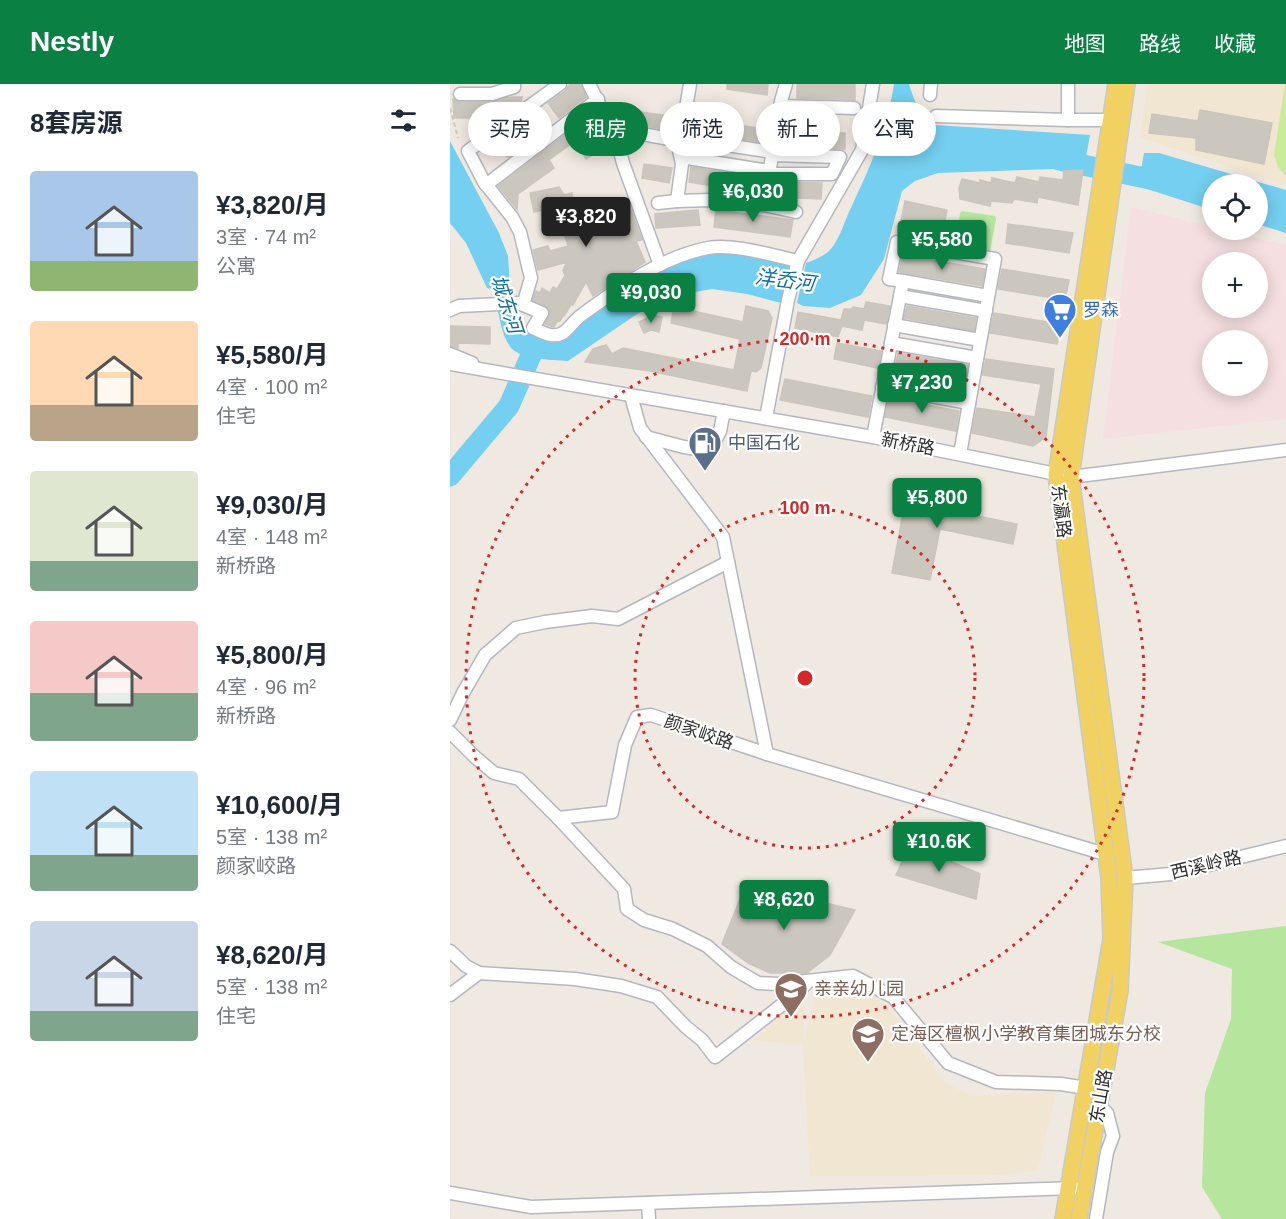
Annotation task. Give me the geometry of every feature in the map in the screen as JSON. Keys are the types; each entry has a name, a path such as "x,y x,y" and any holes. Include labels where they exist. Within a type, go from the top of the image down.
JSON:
{"main road":[{"name":"东瀛路","path":"1116,84 1106,187 1063,476 1105,854 1117,938"},
{"name":"东瀛路","path":"1113,129 1126,84"},
{"name":"东瀛路","path":"1063,476 1125,878 1117,938"},
{"name":"东山路","path":"1063,1219 1086,1088 1117,938"},
{"name":"东山路","path":"1079,1219 1120,991 1117,938"}],"street":[{"path":"460,94 492,94 514,87 514,84"},
{"path":"521,304 531,278 520,232 512,217 486,185 468,151 560,84"},
{"path":"589,84 617,140 623,163 660,265"},
{"path":"687,102 690,84"},
{"path":"781,102 786,84"},
{"path":"766,418 788,300 798,261 862,150 873,84"},
{"path":"1068,84 1068,120"},
{"path":"486,185 598,99"},
{"path":"936,116 1068,120 1113,129"},
{"path":"764,205 772,156"},
{"path":"677,201 681,157 769,172 832,174 840,156"},
{"path":"658,203 710,200 764,205 796,212"},
{"path":"960,454 995,259 897,242 889,279 988,296"},
{"path":"450,310 459,306 489,303 521,304 542,313 533,328 552,336 563,333 584,313 660,265 683,254 711,247 745,250 798,261"},
{"path":"873,437 903,281"},
{"path":"900,296 986,311"},
{"path":"894,325 980,340"},
{"path":"891,343 977,358"},
{"name":"新桥路","path":"450,354 496,372"},
{"name":"新桥路","path":"450,364 873,437 1063,476 1286,450"},
{"path":"886,369 972,386"},
{"path":"882,387 969,403"},
{"name":"颜家峧路","path":"632,396 640,428 723,537 767,754"},
{"path":"646,436 684,447 710,451 720,430 724,411"},
{"path":"450,720 485,655 516,628 592,616 618,619 728,562"},
{"name":"颜家峧路","path":"558,818 612,812 625,744 637,717 651,715 767,754 1105,854"},
{"path":"450,732 494,772 519,779 624,889 627,909 644,920 673,929 707,946 731,967 758,982 778,984 853,976 892,997 948,1064 996,1082 1061,1084 1086,1088"},
{"name":"西溪岭路","path":"1125,878 1171,874 1286,846"},
{"path":"450,951 466,966 479,974 575,979 621,986 657,997 702,1040 715,1057 809,981"},
{"path":"450,995 479,974"},
{"path":"1096,1219 1107,1152 1113,1136 1107,1113 1099,1105"},
{"path":"450,1193 531,1207 1085,1187"},
{"path":"648,1203 649,1219"}],"path":[{"path":"450,108 458,138"}],"shaded area":[{"path":"1148,84 1286,84 1286,186 1268,180 1268,174 1250,174 1140,137"},
{"path":"1131,207 1202,225 1202,240 1265,240 1286,245 1286,419 1103,439"},
{"name":"定海区檀枫小学教育集团城东分校","path":"818,984 855,984 888,1006 944,1082 972,1096 1056,1092 1038,1170 997,1175 810,1176 803,1045 753,1040 804,997 804,1041"}],"green space":[{"path":"1285,84 1286,176 1278,167 1274,155"},
{"path":"962,211 995,216 990,251 987,253 956,247"},
{"path":"1286,926 1286,1219 1222,1219 1202,1187 1205,1093 1231,1019 1232,969 1158,942"}],"water":[{"path":"894,84 909,84 915,102 891,101"},
{"path":"936,125 1090,135 1084,168 938,173 915,181 902,191 884,259 861,295 830,308 803,306 797,303 806,263 819,258 833,246 873,156 936,156"},
{"name":"城东河","path":"450,141 499,233 508,256 511,300 495,300 495,290 487,288 466,243 450,223"},
{"path":"1144,153 1159,153 1231,174 1202,174 1202,207 1141,187 1139,182"},
{"path":"1268,185 1286,190 1286,233 1268,227"},
{"path":"721,253 768,259 789,266 781,303 747,294 712,289 672,296 637,314 568,361 528,357 520,354 509,345 505,337 497,308 511,307 515,312 516,322 554,339 573,329 626,290 673,263 696,254"}],"building":[{"path":"570,84 581,84 586,97 580,102 564,102 564,114 559,118 552,108 552,102 549,102 565,91"},
{"path":"727,84 768,84 767,95 727,89"},
{"path":"797,84 855,84 855,100 797,98"},
{"path":"509,97 522,97 521,102 492,102"},
{"path":"453,99 468,102 468,118 454,118"},
{"path":"1200,110 1272,123 1264,164 1196,150 1196,138 1149,133 1152,114 1198,121"},
{"path":"648,113 660,115 660,129 648,126"},
{"path":"744,126 756,128 756,141 744,139"},
{"path":"840,133 845,133 845,149 840,149"},
{"path":"564,135 564,149 549,160 554,168 514,197 518,196 517,209 498,186 537,156 552,156 552,145"},
{"path":"644,164 672,168 669,183 642,178"},
{"path":"691,167 756,177 753,192 689,182"},
{"path":"1083,170 1078,205 1038,197 1037,203 1014,199 1012,203 991,201 990,206 960,199 959,188 962,179 991,183 992,178 1015,183 1017,177 1039,182 1040,177 1063,180 1064,171"},
{"path":"776,182 822,183 821,199 775,197"},
{"path":"559,187 564,195 572,193 573,200 587,198 587,201 591,200 591,202 601,201 601,208 629,205 642,240 636,241 645,262 593,296 586,282 573,305 572,303 554,327 545,324 550,313 548,308 533,300 536,291 540,293 542,288 550,293 553,287 557,289 565,276 563,270 567,262 538,270 533,250 548,246 550,251 568,246 560,219 551,221 548,209 534,212 530,193"},
{"path":"905,201 947,210 943,230 901,221"},
{"path":"698,210 700,225 656,228 655,214"},
{"path":"716,210 793,220 790,237 714,227"},
{"path":"1008,224 1073,233 1069,253 1006,243"},
{"path":"903,255 985,269 982,286 899,272"},
{"path":"1002,269 1069,280 1065,300 998,289"},
{"path":"866,302 890,306 886,324 864,320 862,330 842,326 838,337 795,328 798,312 841,320 844,309 853,307 864,309"},
{"path":"746,306 768,311 772,318 761,368 756,372 751,371 747,391 650,371 585,362 593,349 606,345 612,354 623,348 734,370 740,339 671,323 674,307 743,322"},
{"path":"907,306 976,318 974,331 904,318"},
{"path":"994,313 1060,324 1057,344 990,333"},
{"path":"653,315 662,317 659,332 651,330 644,333 639,322"},
{"path":"450,326 490,327 490,344 458,343 458,348 450,346"},
{"path":"837,343 881,351 878,368 834,359"},
{"path":"898,353 968,365 966,376 896,363"},
{"path":"986,359 1054,369 1046,437 1033,446 972,433 977,408 1035,417 1041,384 982,375"},
{"path":"785,379 872,396 868,417 780,400"},
{"path":"889,398 959,411 956,431 885,417"},
{"path":"909,480 947,487 943,509 1017,524 1013,544 940,529 930,580 892,573"},
{"path":"910,844 980,874 976,899 896,875"},
{"path":"746,884 855,910 830,955 807,973 770,973 748,963 722,944"}],"waterway":[{"name":"洋岙河","path":"1059,160 1202,190"},
{"name":"城东河","path":"450,476 509,406 535,346 519,341"}],"place":[{"name":"罗森","path":"1060,339"},
{"name":"中国石化","path":"705,472"},
{"name":"亲亲幼儿园","path":"791,1018"},
{"name":"定海区檀枫小学教育集团城东分校","path":"868,1063"}]}
